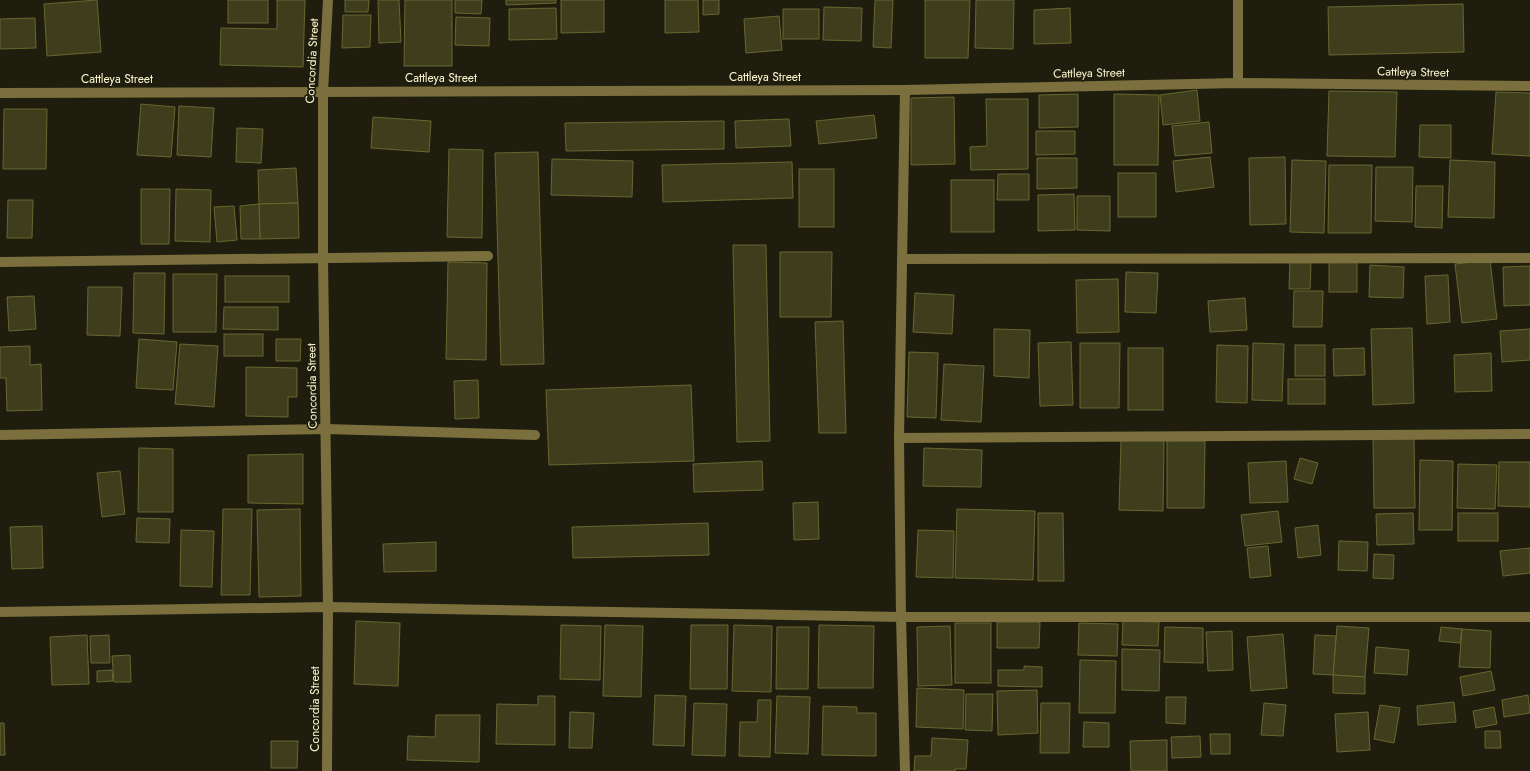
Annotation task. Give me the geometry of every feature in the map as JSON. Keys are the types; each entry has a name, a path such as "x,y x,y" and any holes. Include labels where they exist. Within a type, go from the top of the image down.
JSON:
{"street":[{"name":"Concordia Street","path":"327,771 328,607 323,259 323,92 328,0"},
{"path":"1238,0 1238,83"},
{"name":"Cattleya Street","path":"0,93 905,90 1238,83 1530,86"},
{"path":"905,90 899,438 901,617 905,771"},
{"path":"0,262 488,256"},
{"path":"902,259 1530,258"},
{"path":"0,435 326,430 535,435"},
{"path":"899,438 1530,434"},
{"path":"0,612 328,607 901,617 1530,617"}],"building":[{"path":"97,0 101,52 47,56 44,4"},
{"path":"228,0 268,0 268,23 228,23"},
{"path":"277,0 305,0 303,67 220,65 221,28 277,29"},
{"path":"345,0 369,0 368,12 345,12"},
{"path":"378,0 399,0 401,42 379,43"},
{"path":"405,0 452,0 452,66 404,66"},
{"path":"455,0 482,0 481,14 455,13"},
{"path":"506,0 556,0 556,3 506,5"},
{"path":"561,0 604,0 604,32 561,33"},
{"path":"665,0 698,0 699,32 665,33"},
{"path":"703,0 719,0 719,14 703,15"},
{"path":"875,0 893,0 891,48 873,47"},
{"path":"925,0 970,0 968,58 925,58"},
{"path":"976,0 1014,0 1013,49 975,48"},
{"path":"1463,4 1464,52 1329,55 1328,7"},
{"path":"824,7 862,8 861,41 823,40"},
{"path":"556,8 557,39 509,40 509,9"},
{"path":"1070,8 1071,43 1034,44 1034,10"},
{"path":"783,9 819,9 819,39 783,39"},
{"path":"343,15 371,15 370,47 342,48"},
{"path":"779,16 782,50 746,53 744,19"},
{"path":"456,17 490,18 489,46 455,45"},
{"path":"35,18 36,48 0,49 0,19"},
{"path":"1197,90 1200,121 1163,125 1160,95"},
{"path":"1329,91 1397,92 1395,157 1327,156"},
{"path":"1496,92 1530,93 1530,156 1492,154"},
{"path":"1078,94 1078,127 1039,128 1039,95"},
{"path":"1114,94 1159,95 1158,165 1114,165"},
{"path":"954,97 955,164 911,165 911,98"},
{"path":"986,99 1028,99 1028,169 971,170 970,147 987,146"},
{"path":"141,104 175,107 171,157 137,155"},
{"path":"179,106 214,108 211,157 177,155"},
{"path":"4,109 47,109 46,169 3,169"},
{"path":"874,115 877,138 819,144 816,121"},
{"path":"373,117 431,121 429,152 371,148"},
{"path":"789,119 791,146 736,148 735,121"},
{"path":"724,121 724,149 566,151 565,123"},
{"path":"1209,122 1212,153 1175,156 1172,126"},
{"path":"1420,125 1451,125 1451,158 1419,157"},
{"path":"237,128 263,129 261,163 236,162"},
{"path":"1036,131 1075,131 1075,154 1036,155"},
{"path":"449,149 483,150 482,238 447,237"},
{"path":"538,152 544,364 501,365 495,153"},
{"path":"1210,157 1214,187 1176,192 1173,161"},
{"path":"1285,157 1286,224 1250,225 1249,158"},
{"path":"1037,158 1077,158 1077,188 1037,189"},
{"path":"552,159 633,161 632,197 551,195"},
{"path":"1292,160 1326,161 1324,233 1290,232"},
{"path":"1450,160 1495,162 1494,218 1448,217"},
{"path":"792,162 793,198 663,202 662,165"},
{"path":"1329,165 1372,165 1371,233 1328,233"},
{"path":"1376,167 1413,167 1412,222 1375,221"},
{"path":"296,168 298,203 259,204 258,170"},
{"path":"799,169 834,169 834,227 799,227"},
{"path":"1118,173 1156,173 1156,217 1118,217"},
{"path":"998,174 1029,174 1029,200 997,200"},
{"path":"951,180 994,180 994,232 951,232"},
{"path":"1416,186 1443,186 1442,228 1415,227"},
{"path":"141,189 170,189 169,244 141,244"},
{"path":"176,189 211,190 210,242 175,241"},
{"path":"1074,194 1075,230 1038,231 1038,195"},
{"path":"1077,196 1110,196 1110,231 1077,230"},
{"path":"8,200 33,200 32,238 7,238"},
{"path":"298,203 299,238 260,239 259,204"},
{"path":"259,204 260,239 241,239 240,206"},
{"path":"234,206 237,240 217,242 214,207"},
{"path":"733,245 766,245 770,441 737,442"},
{"path":"780,252 832,252 831,317 780,317"},
{"path":"1329,260 1357,260 1357,292 1329,292"},
{"path":"1490,260 1497,319 1462,323 1455,264"},
{"path":"1290,261 1311,262 1310,289 1289,289"},
{"path":"448,262 487,263 486,360 446,359"},
{"path":"1370,265 1404,267 1403,298 1369,297"},
{"path":"1530,266 1530,305 1504,306 1503,267"},
{"path":"1126,272 1158,273 1156,313 1125,312"},
{"path":"134,273 165,273 164,334 133,333"},
{"path":"173,274 217,274 216,332 173,332"},
{"path":"1448,275 1450,322 1427,324 1425,276"},
{"path":"225,276 289,276 289,302 225,302"},
{"path":"1118,279 1119,332 1077,333 1076,280"},
{"path":"88,287 122,287 120,336 87,335"},
{"path":"1294,291 1323,291 1322,327 1293,327"},
{"path":"915,293 954,295 952,334 913,332"},
{"path":"34,296 36,329 9,331 7,297"},
{"path":"1245,298 1247,330 1210,332 1208,301"},
{"path":"224,307 278,307 278,330 223,329"},
{"path":"843,321 846,433 819,433 815,322"},
{"path":"1412,328 1414,403 1373,405 1371,329"},
{"path":"994,329 1030,330 1029,378 994,376"},
{"path":"1530,329 1530,360 1502,362 1500,331"},
{"path":"224,334 263,334 263,356 224,356"},
{"path":"139,339 177,342 173,390 136,388"},
{"path":"276,339 301,339 300,361 276,361"},
{"path":"1071,342 1073,405 1040,406 1038,343"},
{"path":"1080,343 1120,343 1119,408 1080,408"},
{"path":"1253,343 1284,344 1282,401 1252,400"},
{"path":"180,344 218,346 214,407 175,404"},
{"path":"1217,345 1248,346 1247,403 1216,402"},
{"path":"1295,345 1325,345 1325,376 1295,376"},
{"path":"30,346 30,365 41,364 42,410 7,411 6,378 0,378 0,347"},
{"path":"1128,348 1163,348 1163,410 1128,410"},
{"path":"1364,348 1365,375 1334,376 1333,349"},
{"path":"909,352 938,353 936,418 907,417"},
{"path":"1491,353 1492,391 1455,392 1454,355"},
{"path":"944,364 984,366 981,422 941,420"},
{"path":"246,367 297,368 297,397 288,397 288,417 246,416"},
{"path":"1288,379 1325,379 1325,404 1288,404"},
{"path":"478,380 479,418 455,419 454,381"},
{"path":"691,385 694,461 549,465 546,390"},
{"path":"1373,437 1414,437 1415,508 1374,508"},
{"path":"1121,440 1164,441 1163,511 1119,510"},
{"path":"1167,441 1205,441 1204,508 1167,508"},
{"path":"139,448 173,449 173,512 138,512"},
{"path":"924,448 982,450 981,487 923,486"},
{"path":"303,454 303,504 248,503 248,455"},
{"path":"1300,458 1318,463 1312,484 1294,479"},
{"path":"1420,460 1453,461 1452,530 1419,530"},
{"path":"762,461 763,490 694,492 693,464"},
{"path":"1286,461 1288,502 1250,503 1248,463"},
{"path":"1499,462 1530,462 1530,507 1498,506"},
{"path":"1458,464 1497,465 1495,509 1457,508"},
{"path":"120,471 125,514 102,517 97,473"},
{"path":"818,502 819,539 794,540 793,503"},
{"path":"223,509 252,509 250,595 221,595"},
{"path":"300,509 301,596 259,597 257,510"},
{"path":"957,509 1035,511 1033,580 955,578"},
{"path":"1278,511 1282,542 1245,546 1241,515"},
{"path":"1038,513 1063,513 1064,581 1038,581"},
{"path":"1413,513 1414,544 1377,545 1376,514"},
{"path":"1458,513 1498,513 1498,541 1458,541"},
{"path":"137,518 170,519 169,543 136,542"},
{"path":"708,523 709,555 573,558 572,527"},
{"path":"1318,525 1321,555 1298,558 1295,528"},
{"path":"42,526 43,568 12,569 10,527"},
{"path":"181,530 214,531 212,587 180,586"},
{"path":"918,530 954,531 953,578 916,577"},
{"path":"1339,541 1368,542 1367,571 1338,570"},
{"path":"436,542 436,571 384,572 383,544"},
{"path":"1268,546 1271,576 1250,578 1247,548"},
{"path":"1530,548 1530,573 1503,576 1500,551"},
{"path":"1374,554 1394,555 1393,579 1373,578"},
{"path":"356,621 400,623 398,686 354,684"},
{"path":"1123,621 1159,622 1158,646 1122,645"},
{"path":"997,622 1040,622 1039,648 997,648"},
{"path":"955,623 991,623 991,683 955,683"},
{"path":"1079,623 1118,624 1117,656 1078,655"},
{"path":"561,625 601,626 600,680 560,679"},
{"path":"605,625 643,626 641,697 603,696"},
{"path":"691,625 728,625 727,689 690,689"},
{"path":"734,625 772,626 771,692 732,691"},
{"path":"819,625 874,626 873,688 818,688"},
{"path":"950,626 952,685 918,686 917,627"},
{"path":"1337,626 1369,628 1365,677 1333,675"},
{"path":"777,627 809,627 808,689 776,689"},
{"path":"1165,627 1203,628 1203,663 1164,662"},
{"path":"1441,627 1462,629 1460,643 1439,641"},
{"path":"1462,629 1491,631 1490,668 1459,667"},
{"path":"1232,631 1233,670 1208,671 1206,632"},
{"path":"1283,634 1287,688 1251,691 1247,637"},
{"path":"87,635 89,684 52,685 50,637"},
{"path":"109,635 110,663 91,663 90,636"},
{"path":"1315,635 1336,636 1333,675 1313,674"},
{"path":"1376,647 1409,650 1407,675 1374,673"},
{"path":"1122,649 1160,650 1159,691 1122,690"},
{"path":"130,655 131,682 114,682 112,656"},
{"path":"1080,660 1116,661 1115,713 1079,713"},
{"path":"1024,666 1042,667 1042,687 998,686 998,670 1024,670"},
{"path":"112,670 113,681 97,682 97,671"},
{"path":"1491,671 1495,690 1463,696 1460,677"},
{"path":"1333,675 1365,677 1365,694 1333,693"},
{"path":"917,688 964,690 963,729 916,727"},
{"path":"1037,690 1038,733 998,735 997,691"},
{"path":"966,694 993,694 992,731 965,730"},
{"path":"655,695 686,696 684,746 653,745"},
{"path":"1528,695 1530,713 1504,717 1502,700"},
{"path":"538,696 555,696 555,745 496,744 497,704 538,705"},
{"path":"777,696 810,697 808,754 775,753"},
{"path":"1166,697 1186,697 1185,724 1166,723"},
{"path":"758,700 771,700 770,757 739,756 740,722 757,722"},
{"path":"1454,702 1456,722 1418,725 1417,706"},
{"path":"694,703 727,704 725,756 692,755"},
{"path":"1041,703 1070,703 1069,753 1040,753"},
{"path":"1264,703 1286,705 1283,736 1261,735"},
{"path":"1380,705 1400,708 1394,743 1374,739"},
{"path":"823,706 857,707 857,713 876,713 876,756 822,755"},
{"path":"1494,707 1497,724 1476,728 1473,711"},
{"path":"570,712 594,713 592,748 569,748"},
{"path":"1368,712 1370,750 1337,752 1335,714"},
{"path":"436,715 480,715 479,762 407,760 408,736 435,737"},
{"path":"1084,722 1109,723 1109,747 1083,747"},
{"path":"0,723 4,723 5,755 0,755"},
{"path":"1485,731 1500,731 1501,748 1485,748"},
{"path":"1210,734 1230,734 1230,754 1211,754"},
{"path":"1200,736 1201,757 1172,758 1171,737"},
{"path":"932,738 968,740 966,769 955,769 955,771 914,771 915,756 931,756"},
{"path":"1167,740 1167,771 1131,771 1130,741"},
{"path":"271,741 298,741 297,768 271,768"}]}
